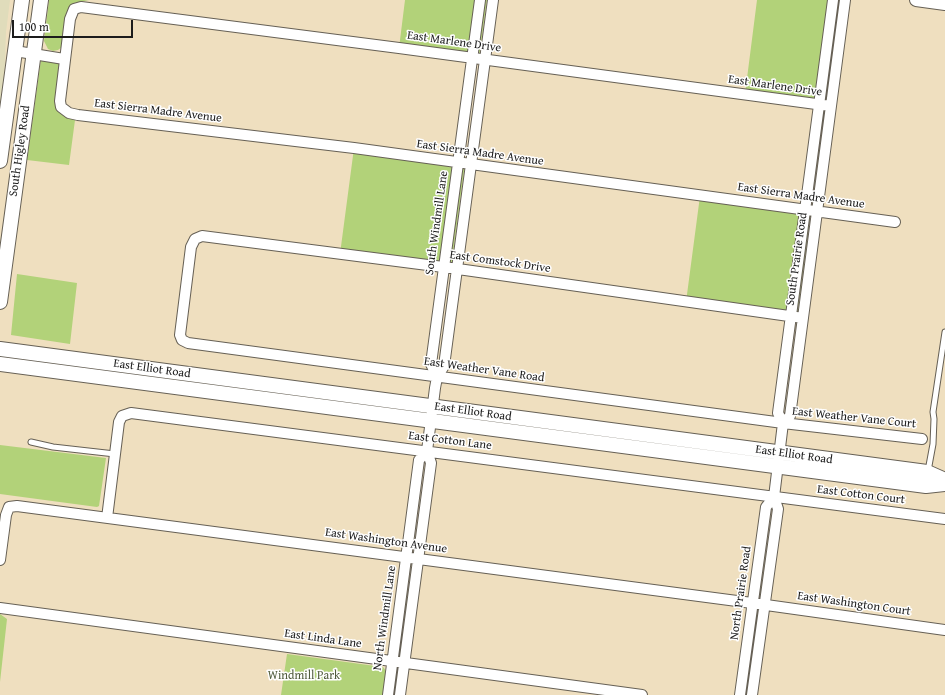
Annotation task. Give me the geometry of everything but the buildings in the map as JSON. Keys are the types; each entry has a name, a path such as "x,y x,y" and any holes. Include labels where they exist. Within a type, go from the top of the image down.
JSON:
{"main road":[{"name":"South Higley Road","path":"0,161 22,0"},
{"name":"South Higley Road","path":"0,302 41,0"},
{"name":"East Elliot Road","path":"0,349 432,414"},
{"name":"East Elliot Road","path":"0,364 432,414 779,460 926,486 945,484"},
{"name":"East Elliot Road","path":"779,460 927,472 945,480"}],"street":[{"name":"South Windmill Lane","path":"437,377 432,364 480,0"},
{"name":"South Windmill Lane","path":"432,414 437,377 444,366 493,0"},
{"name":"South Prairie Road","path":"779,460 783,423 778,413 833,0"},
{"name":"South Prairie Road","path":"783,423 790,416 845,0"},
{"path":"916,0 945,4"},
{"name":"East Marlene Drive","path":"64,59 70,19 74,9 87,7 831,106"},
{"path":"15,51 64,59"},
{"name":"East Sierra Madre Avenue","path":"64,59 60,93 61,107 69,113 78,115 354,148 896,222"},
{"name":"East Comstock Drive","path":"182,340 180,334 190,247 194,239 202,236 457,269 803,318"},
{"name":"East Weather Vane Road","path":"182,340 188,343 783,423"},
{"name":"East Cotton Lane","path":"115,454 119,422 122,416 131,413 774,497"},
{"name":"North Windmill Lane","path":"400,695 431,463 427,451 432,414"},
{"name":"East Weather Vane Court","path":"783,423 922,439"},
{"name":"North Windmill Lane","path":"388,695 419,460 427,451"},
{"path":"107,518 115,454"},
{"name":"North Prairie Road","path":"752,695 766,507 774,497 779,460"},
{"name":"East Cotton Court","path":"774,497 945,519"},
{"name":"East Washington Avenue","path":"0,558 6,515 9,507 17,506 758,604"},
{"name":"North Prairie Road","path":"740,695 758,604"},
{"name":"East Washington Court","path":"758,604 945,630"},
{"name":"East Linda Lane","path":"0,608 642,695"}],"lane":[{"path":"927,472 933,444 933,412 945,332"},
{"path":"31,442 53,447 115,454"}],"shaded area":[{"path":"0,0 10,0 0,106"}],"green space":[{"path":"49,0 89,0 74,3 69,8 65,23 62,47 53,51 48,49 44,41"},
{"path":"405,0 487,0 479,58 399,48"},
{"path":"757,0 839,0 824,105 745,94"},
{"path":"41,59 60,62 55,106 59,112 66,117 75,120 69,165 27,160"},
{"path":"354,148 465,164 451,268 340,254"},
{"path":"700,196 811,211 797,317 686,302"},
{"path":"17,274 77,283 70,344 11,335"},
{"path":"0,445 106,458 99,506 97,507 0,494"},
{"path":"0,614 7,619 0,682"},
{"name":"Windmill Park","path":"287,654 383,667 387,672 385,695 281,695"}]}
